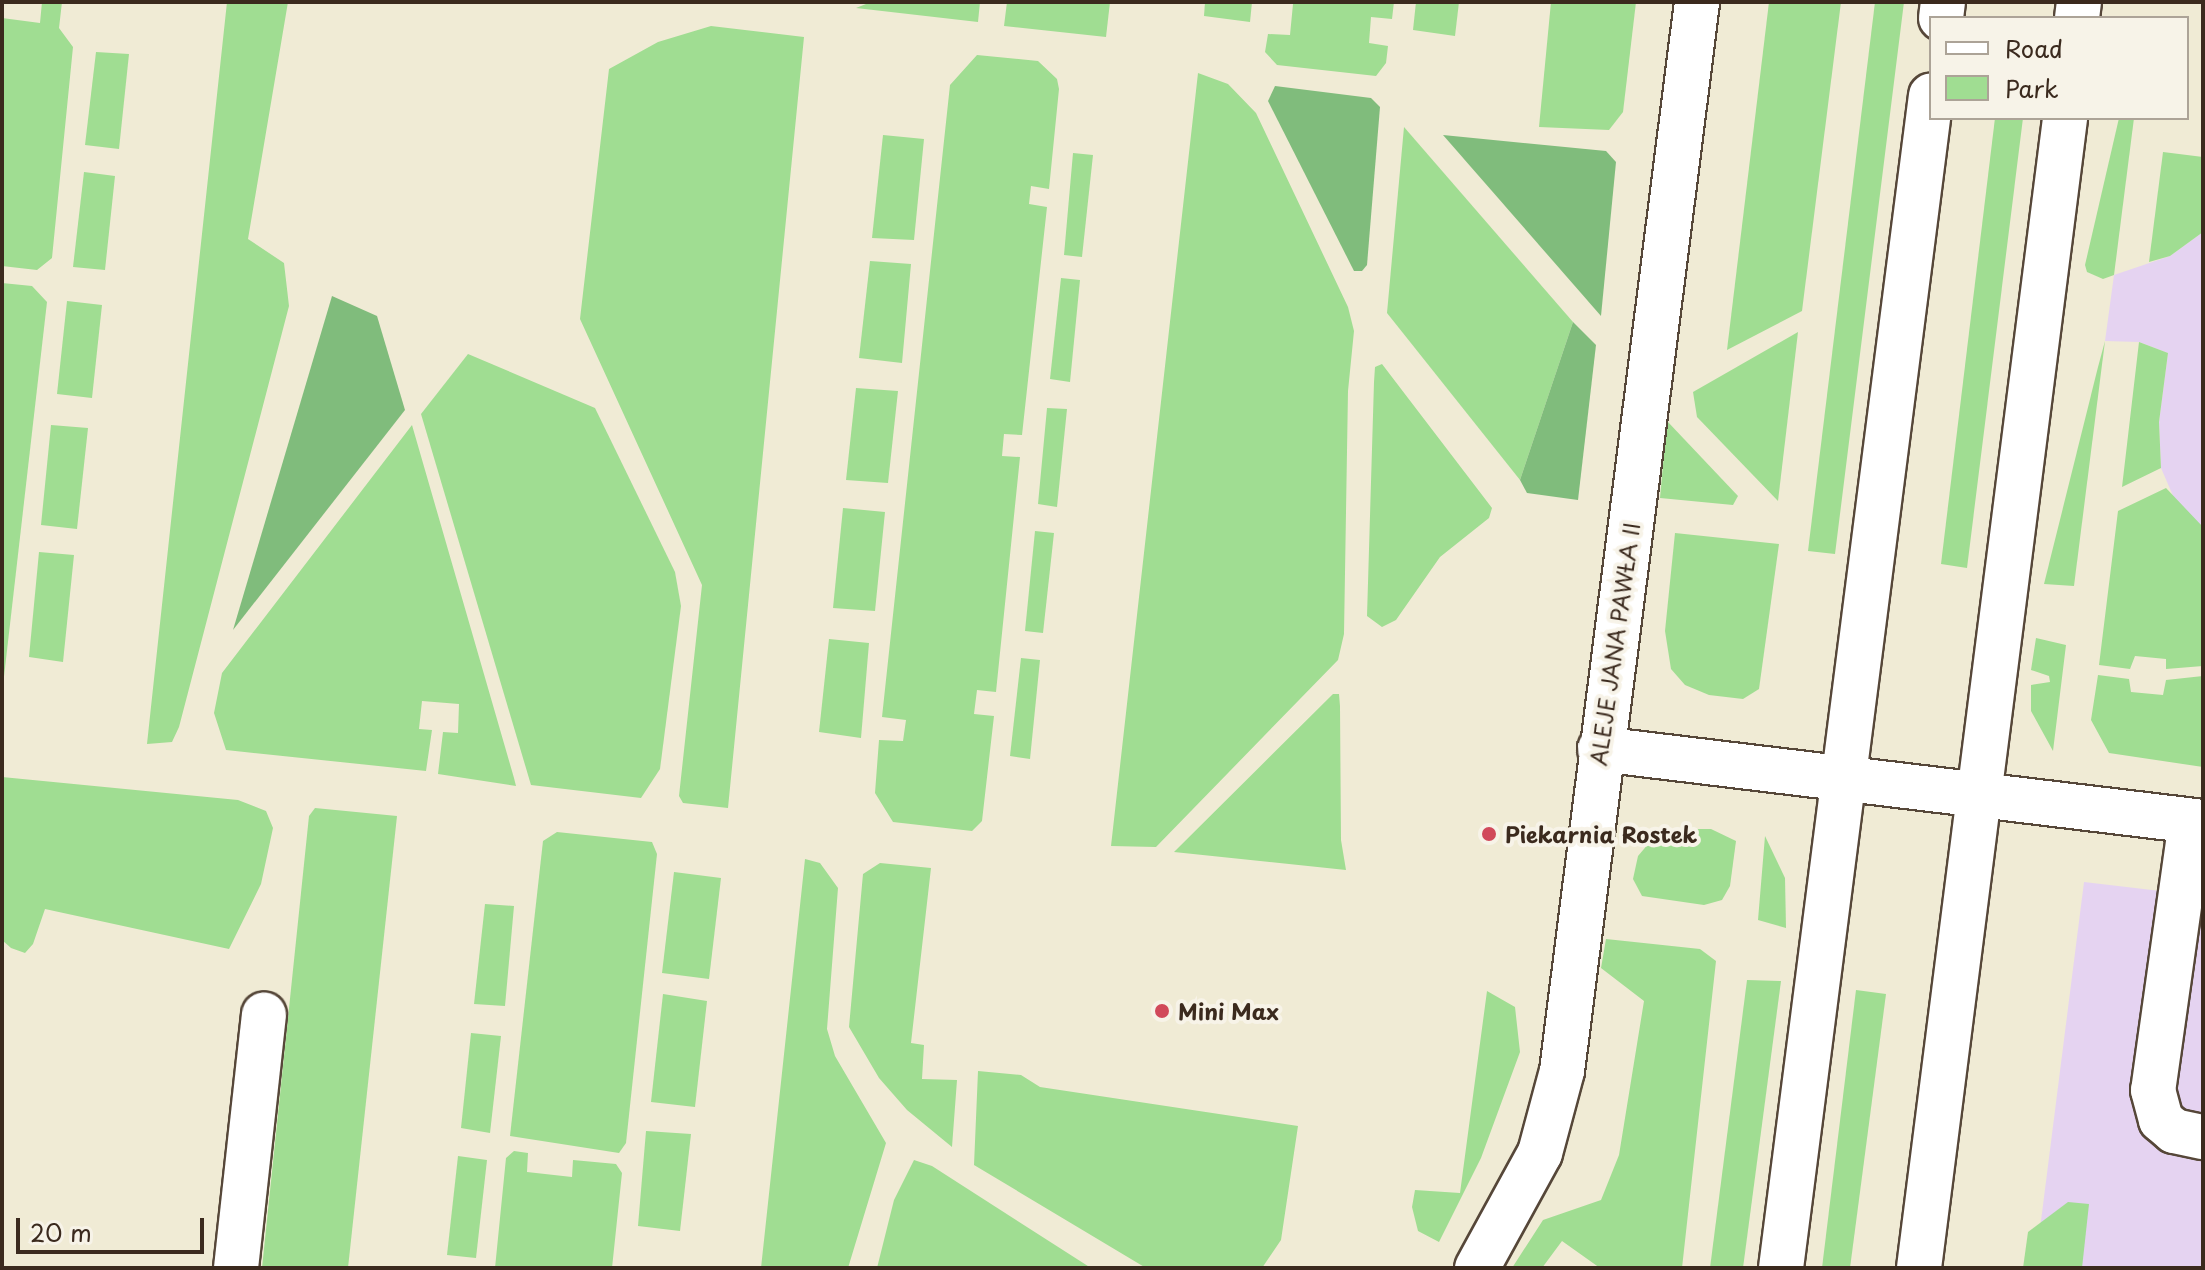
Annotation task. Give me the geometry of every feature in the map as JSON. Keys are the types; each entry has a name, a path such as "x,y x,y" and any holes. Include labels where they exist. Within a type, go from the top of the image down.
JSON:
{"main road":[{"name":"ALEJE JANA PAWŁA II","path":"1477,1268 1519,1198 1553,1112 1577,970 1600,749 1697,2"},
{"path":"1781,1268 1929,112"},
{"path":"1919,1268 2065,120"},
{"path":"1600,749 2197,822 2190,923 2153,1090 2161,1120 2174,1131 2200,1137"},
{"path":"236,1268 264,1015"}],"shaded area":[{"path":"2203,232 2203,527 2177,505 2161,468 2159,422 2168,353 2139,342 2105,341 2114,275 2170,256"},
{"path":"2084,882 2203,896 2203,1268 2035,1268"}],"green space":[{"path":"42,2 62,2 59,28 73,47 52,258 37,270 2,266 2,18 40,23"},
{"path":"227,2 288,2 248,239 284,263 289,306 179,727 172,742 147,744"},
{"path":"871,2 980,2 978,22 856,8"},
{"path":"1007,2 1110,2 1106,37 1004,26"},
{"path":"1205,2 1252,2 1250,22 1204,16"},
{"path":"1279,2 1394,2 1392,19 1371,17 1369,43 1388,46 1386,63 1376,76 1277,65 1265,52 1268,34 1290,35 1293,4"},
{"path":"1416,2 1459,2 1455,36 1413,30"},
{"path":"1551,2 1636,2 1623,112 1609,130 1539,127"},
{"path":"1769,2 1841,2 1802,311 1727,350"},
{"path":"1875,2 1904,2 1835,554 1808,551"},
{"path":"711,26 804,37 728,808 683,803 679,796 702,585 580,319 609,69 658,42"},
{"path":"96,52 129,54 119,149 85,145"},
{"path":"977,55 1038,61 1057,79 1059,89 1049,189 1031,186 1029,204 1047,207 1022,435 1004,434 1002,456 1020,457 996,692 977,690 974,714 994,716 982,821 972,831 893,822 875,793 879,740 903,741 906,720 882,717 950,85"},
{"path":"1198,73 1228,84 1256,113 1348,307 1354,331 1348,391 1344,634 1338,660 1156,847 1111,846"},
{"path":"1275,86 1371,98 1380,107 1367,265 1362,271 1354,271 1268,101"},
{"path":"1995,120 2023,120 1967,568 1941,564"},
{"path":"2119,120 2134,120 2114,275 2103,279 2087,272 2085,265"},
{"path":"1404,127 1573,322 1520,480 1387,313"},
{"path":"883,135 924,139 914,240 872,238"},
{"path":"1443,135 1606,151 1616,162 1601,316"},
{"path":"2163,152 2203,157 2203,232 2170,256 2149,262"},
{"path":"1073,153 1093,155 1082,257 1064,255"},
{"path":"84,172 115,176 105,270 73,267"},
{"path":"870,261 911,264 902,363 859,358"},
{"path":"1061,278 1080,280 1070,382 1050,379"},
{"path":"2,283 32,286 47,302 2,694"},
{"path":"332,296 377,316 405,410 233,630"},
{"path":"67,301 102,305 92,398 57,394"},
{"path":"1573,322 1596,345 1578,500 1527,493 1520,480"},
{"path":"1798,332 1778,501 1697,417 1693,392"},
{"path":"2105,341 2074,586 2044,584 2098,367"},
{"path":"2139,342 2168,353 2159,422 2161,468 2122,487"},
{"path":"468,354 595,408 675,572 681,606 660,769 641,798 531,785 421,414"},
{"path":"1382,364 1492,508 1489,518 1440,557 1396,620 1382,627 1367,616 1374,382 1375,367"},
{"path":"856,388 898,391 888,483 846,480"},
{"path":"1047,408 1067,409 1057,507 1038,504"},
{"path":"1667,421 1738,496 1733,505 1660,498"},
{"path":"51,425 88,428 77,529 41,525"},
{"path":"412,425 516,786 438,774 443,732 458,733 459,704 422,701 419,729 432,730 426,771 226,750 214,713 222,673"},
{"path":"2166,488 2203,527 2203,666 2166,669 2166,659 2135,656 2130,669 2099,665 2118,511"},
{"path":"843,508 885,512 875,611 833,608"},
{"path":"1035,531 1054,533 1043,633 1025,631"},
{"path":"1675,533 1779,544 1759,689 1743,699 1709,695 1685,685 1671,669 1665,631"},
{"path":"39,552 74,555 63,662 29,657"},
{"path":"2036,638 2066,645 2053,751 2031,711 2031,685 2050,682 2049,676 2031,670"},
{"path":"829,639 869,643 861,738 819,732"},
{"path":"1021,658 1040,660 1030,759 1010,756"},
{"path":"2098,675 2129,679 2131,692 2163,695 2166,680 2203,676 2203,767 2109,753 2091,720"},
{"path":"1333,694 1339,694 1340,706 1341,840 1346,870 1174,852"},
{"path":"2,777 238,800 266,811 273,828 261,884 229,949 45,909 33,944 25,953 11,948 2,940"},
{"path":"315,808 397,816 348,1268 262,1268 309,816"},
{"path":"1673,829 1711,829 1736,841 1730,886 1722,900 1704,905 1642,896 1633,879 1638,856 1655,836"},
{"path":"557,832 652,842 657,854 626,1143 619,1153 510,1136 543,841"},
{"path":"1765,836 1785,878 1786,928 1758,920"},
{"path":"805,859 820,863 838,888 827,1029 835,1056 886,1143 848,1268 761,1268"},
{"path":"880,863 931,868 911,1043 924,1045 922,1079 957,1080 952,1147 907,1110 879,1078 849,1027 863,874"},
{"path":"674,872 721,878 709,979 662,973"},
{"path":"485,904 514,906 505,1006 474,1004"},
{"path":"1606,939 1700,949 1716,961 1682,1268 1600,1268 1562,1241 1542,1268 1512,1268 1543,1220 1601,1200 1619,1155 1644,1001 1601,968"},
{"path":"1747,980 1781,981 1743,1268 1710,1268"},
{"path":"1856,990 1886,994 1850,1268 1822,1268"},
{"path":"1487,991 1515,1007 1520,1052 1481,1158 1439,1242 1418,1231 1412,1207 1415,1190 1460,1193"},
{"path":"663,994 707,1001 695,1107 651,1102"},
{"path":"471,1033 501,1036 490,1133 461,1128"},
{"path":"978,1071 1021,1075 1040,1087 1298,1126 1281,1240 1262,1268 1146,1268 974,1165"},
{"path":"646,1131 691,1134 680,1231 638,1226"},
{"path":"514,1151 528,1153 527,1172 572,1177 573,1160 616,1164 622,1173 612,1268 495,1268 506,1158"},
{"path":"458,1156 487,1160 476,1258 447,1255"},
{"path":"914,1160 932,1166 1091,1268 877,1268 894,1200"},
{"path":"2068,1202 2089,1204 2082,1268 2023,1268 2028,1232"}],"place":[{"name":"Piekarnia Rostek","path":"1489,834"},
{"name":"Mini Max","path":"1162,1011"}]}
